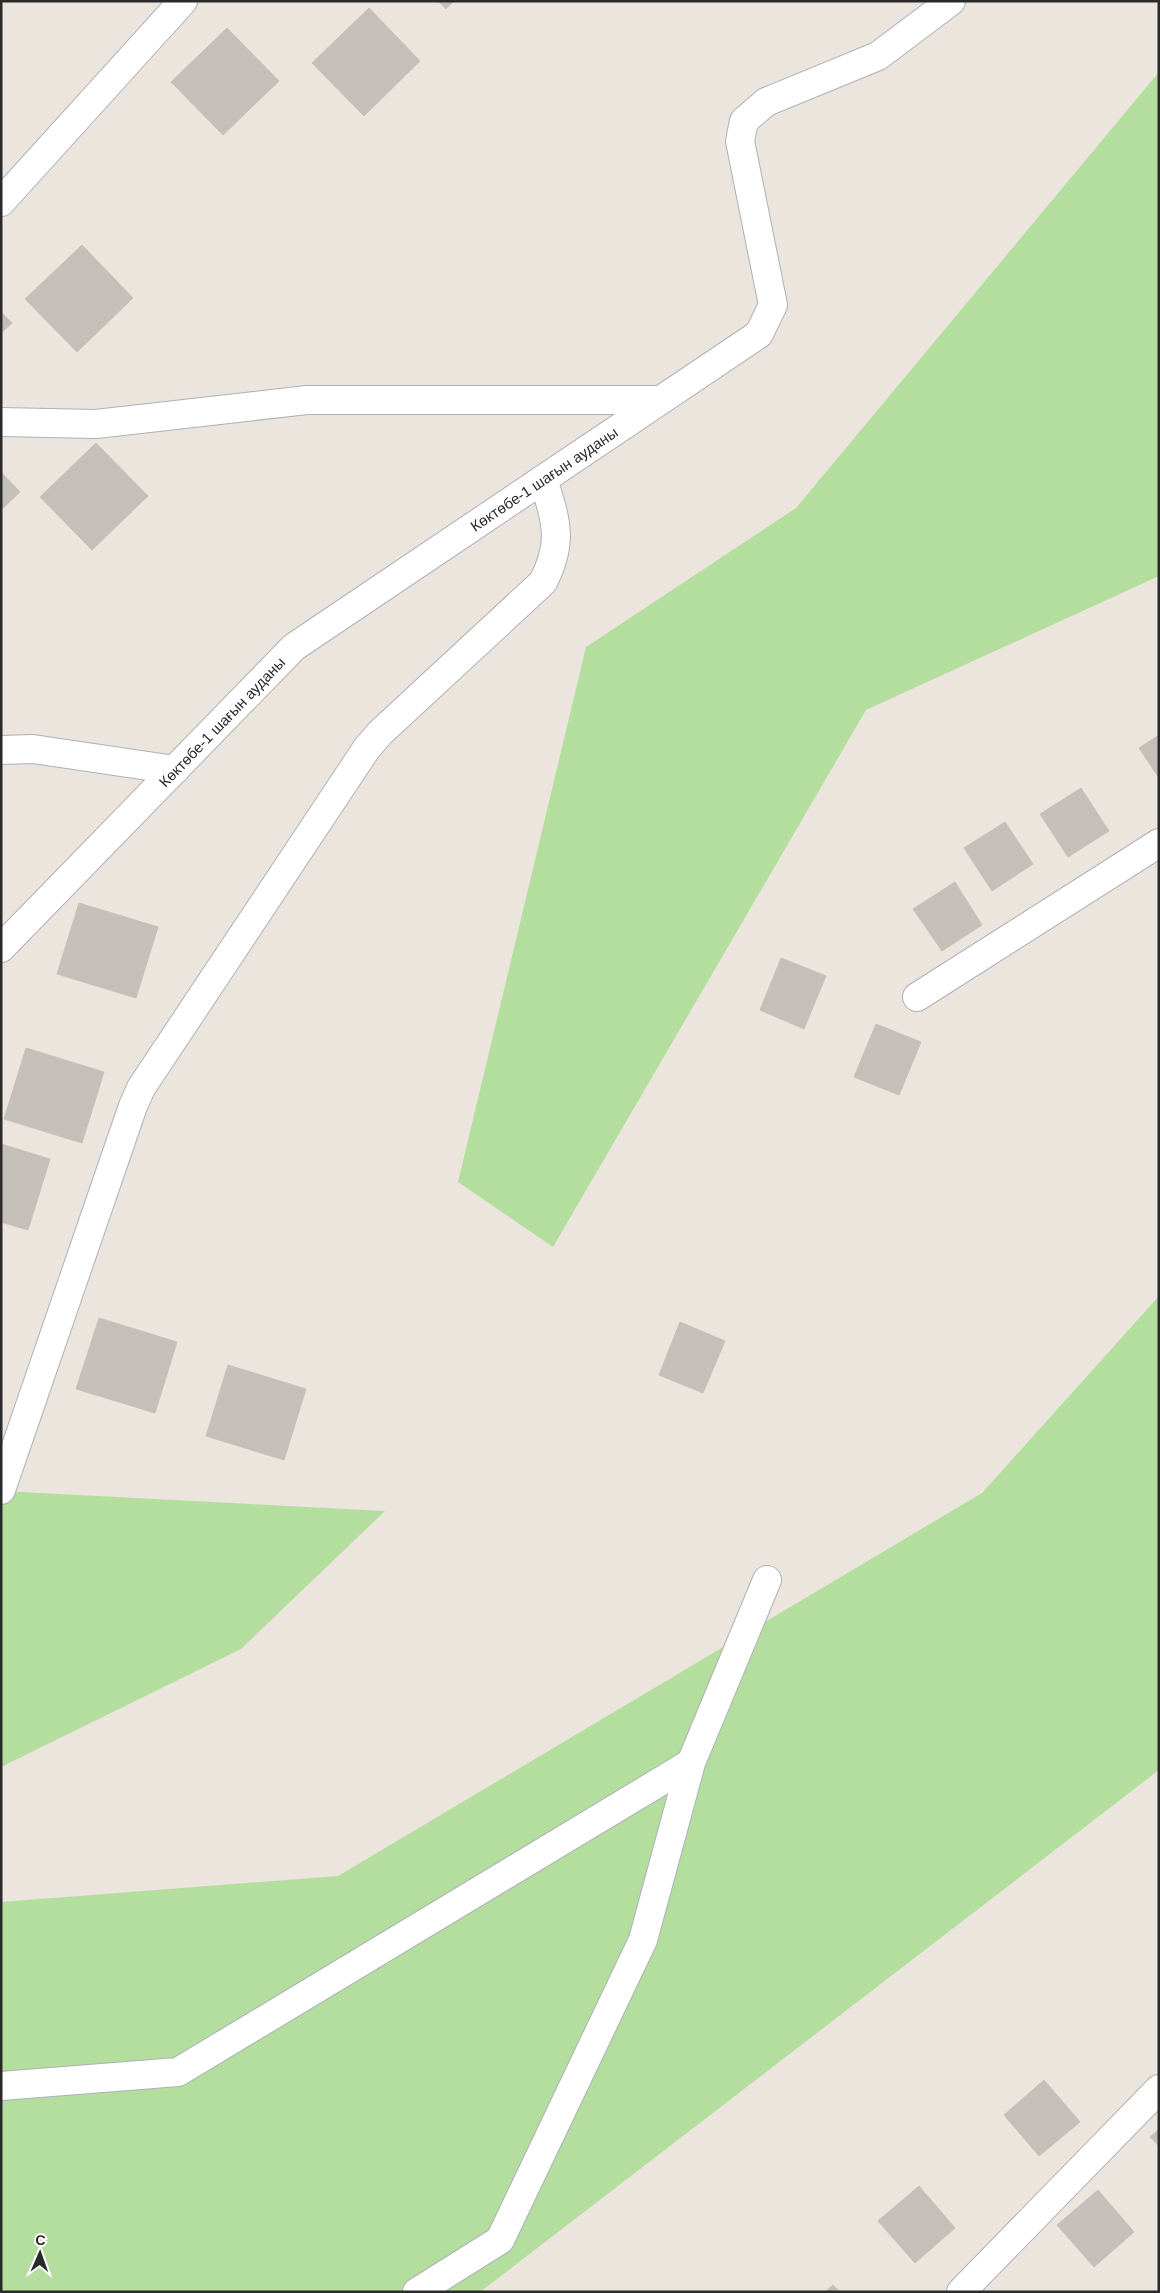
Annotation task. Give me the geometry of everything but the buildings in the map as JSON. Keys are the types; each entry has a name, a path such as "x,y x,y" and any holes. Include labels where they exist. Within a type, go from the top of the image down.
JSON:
{"street":[{"path":"1,202 183,1"},
{"name":"Көктөбе-1 шағын ауданы","path":"1,948 294,647 659,400 719,363 759,334 773,304 740,141 744,121 766,102 878,56 951,1"},
{"path":"1,422 96,424 307,400 659,400"},
{"path":"1,1490 133,1106 141,1088 367,748 380,733 543,582 554,558 557,525 543,479"},
{"path":"1,750 32,749 175,770"},
{"path":"917,997 1159,843"},
{"path":"417,2292 500,2240 642,1940 691,1763 766,1580"},
{"path":"1,2086 178,2072 691,1763"},
{"path":"961,2292 1159,2089"}],"green space":[{"path":"1159,72 1159,576 866,710 553,1247 458,1182 586,647 796,508"},
{"path":"1159,1296 1159,1770 480,2292 1,2292 1,1902 338,1876 982,1493"},
{"path":"1,1491 385,1511 241,1649 1,1767"}]}
